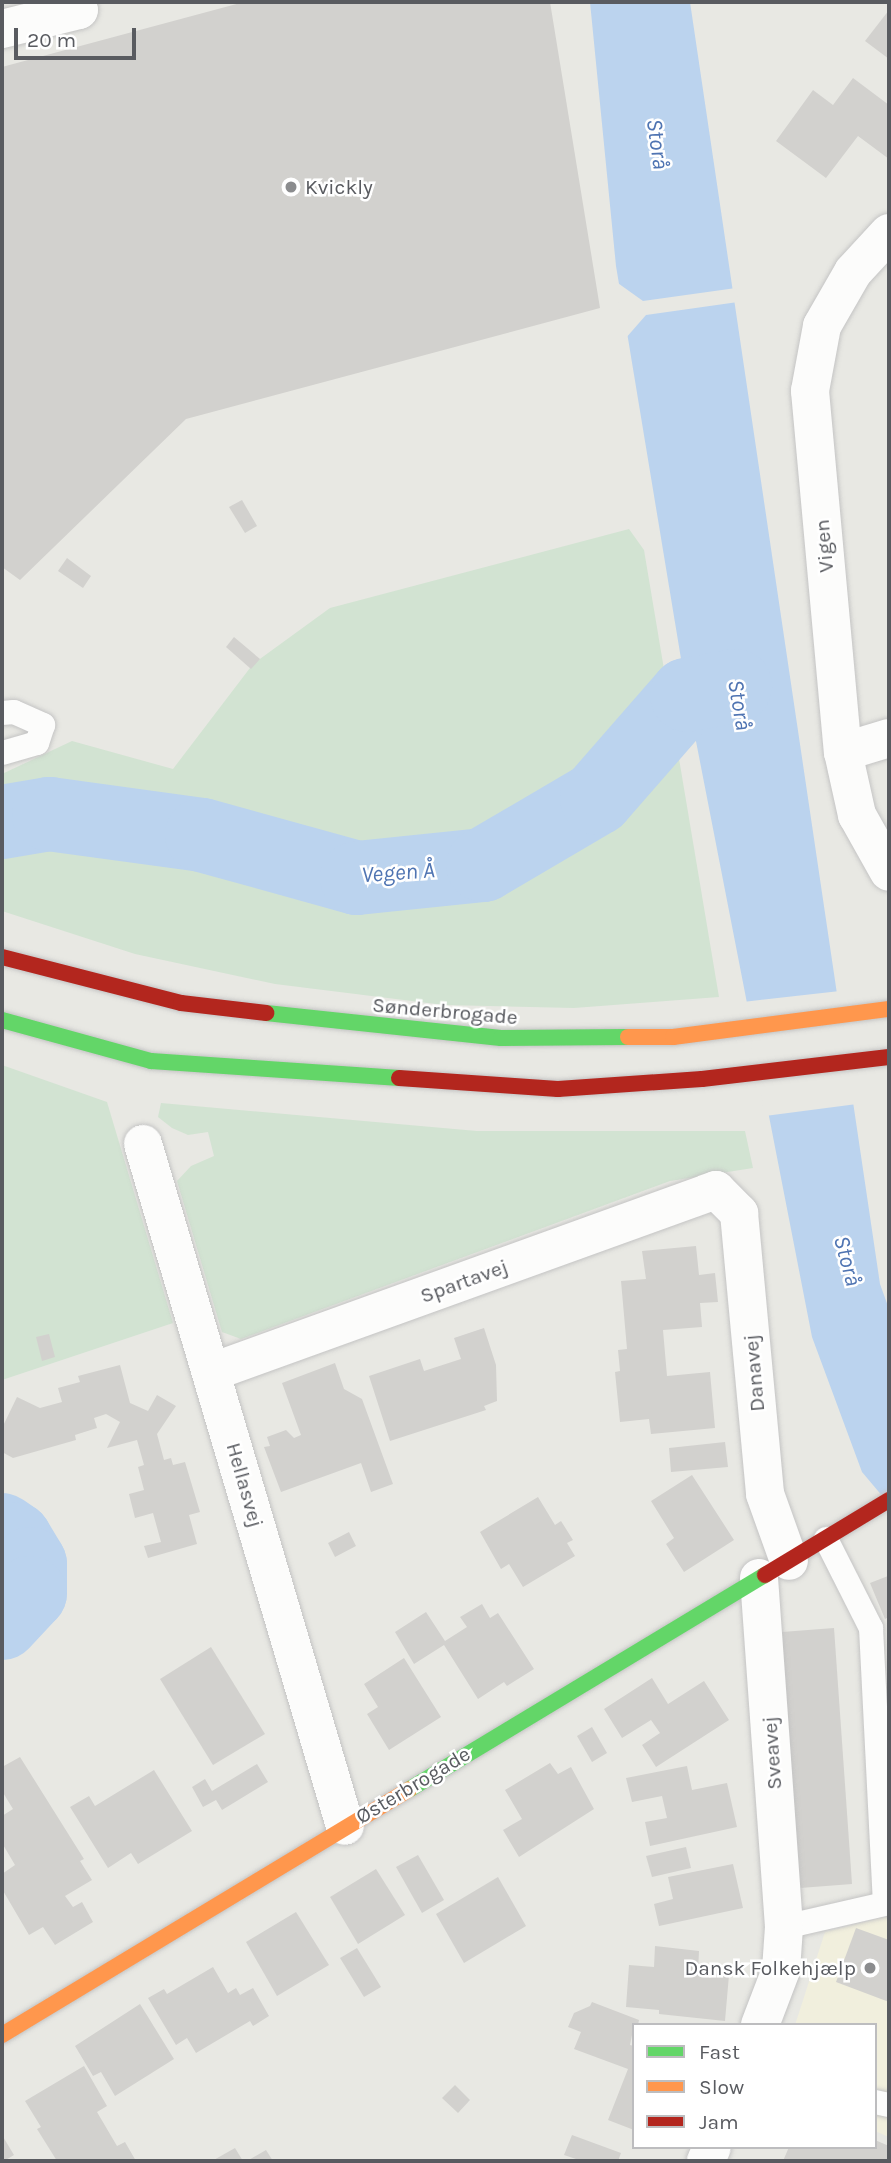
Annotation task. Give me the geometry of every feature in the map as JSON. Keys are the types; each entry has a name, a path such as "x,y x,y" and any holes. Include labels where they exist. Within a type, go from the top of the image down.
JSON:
{"street":[{"path":"2,29 79,10 76,2"},
{"name":"Vigen","path":"889,233 853,272 822,326 810,391 843,752 858,815 889,872"},
{"path":"843,752 889,737"},
{"name":"Sønderbrogade","path":"2,957 181,1003 421,1032 588,1040 690,1035 887,1009"},
{"path":"2,1020 151,1061 558,1089 702,1079 889,1057"},
{"name":"Hellasvej","path":"143,1144 345,1826"},
{"name":"Spartavej","path":"212,1372 716,1190"},
{"name":"Danavej","path":"716,1190 739,1213 774,1570"},
{"name":"Østerbrogade","path":"2,2035 889,1500"},
{"name":"Sveavej","path":"761,2023 781,1970 784,1927 774,1570"}],"lane":[{"path":"2,713 14,712 43,725 37,743 2,753"},
{"path":"784,1927 887,1903 871,1628 826,1539"}],"shaded area":[{"path":"889,1916 889,2137 877,2132 877,2023 796,2023 825,1932"}],"green space":[{"path":"629,529 644,550 719,997 574,1008 444,1005 275,984 135,954 2,911 2,774 72,741 173,769 253,664 330,608"},
{"path":"2,1065 107,1102 173,1323 2,1380"},
{"path":"161,1103 477,1131 745,1131 753,1168 670,1181 241,1339 222,1332 177,1181 191,1166 214,1156 208,1132 188,1135 172,1128 158,1117"}],"water":[{"name":"Storå","path":"590,2 690,2 880,1284 889,1309 889,1504 862,1472 812,1337 687,695 616,266"}],"pier":[{"path":"615,281 643,301 736,288 738,302 646,315 625,339"},
{"path":"840,991 857,1104 765,1116 743,1002"}],"building":[{"name":"Kvickly","path":"244,2 550,2 600,308 186,419 20,580 2,567 2,67"},
{"path":"889,10 889,59 865,41"},
{"path":"853,78 889,105 889,159 858,136 826,178 776,141 813,90 833,105"},
{"path":"242,500 257,526 245,533 229,507"},
{"path":"67,558 91,576 83,588 58,571"},
{"path":"234,637 260,659 251,669 226,647"},
{"path":"696,1246 699,1275 715,1273 718,1302 700,1303 702,1327 663,1330 667,1376 710,1372 715,1428 651,1434 649,1419 620,1422 615,1372 620,1371 618,1350 627,1349 621,1281 646,1279 642,1251"},
{"path":"484,1328 496,1365 497,1401 484,1406 486,1410 390,1441 369,1376 420,1359 424,1371 461,1359 454,1338"},
{"path":"49,1334 55,1357 42,1361 36,1337"},
{"path":"335,1363 344,1389 362,1399 393,1484 371,1492 361,1463 281,1492 264,1447 270,1446 267,1437 286,1430 294,1438 301,1435 282,1383"},
{"path":"120,1365 130,1403 148,1411 157,1395 176,1406 157,1434 164,1460 171,1458 173,1465 185,1462 200,1512 189,1515 197,1544 148,1558 144,1546 161,1542 153,1513 135,1518 129,1494 144,1490 138,1467 144,1465 137,1440 107,1448 120,1422 106,1414 94,1418 97,1428 75,1435 76,1440 13,1458 2,1452 2,1428 17,1397 40,1408 62,1402 58,1388 80,1382 78,1376"},
{"path":"725,1442 728,1467 671,1472 669,1448"},
{"path":"692,1475 734,1540 684,1572 666,1544 674,1538 651,1501"},
{"path":"538,1497 555,1525 561,1521 573,1540 567,1543 575,1556 523,1587 509,1564 501,1569 480,1532"},
{"path":"349,1532 356,1546 335,1557 328,1543"},
{"path":"888,1576 889,1617 885,1619 870,1583"},
{"path":"482,1604 490,1618 498,1613 534,1669 507,1686 504,1682 478,1699 444,1645 414,1664 395,1632 426,1612 445,1641 467,1627 460,1617"},
{"path":"834,1628 852,1884 800,1888 782,1632"},
{"path":"211,1647 265,1734 213,1765 160,1679"},
{"path":"404,1658 441,1717 389,1750 367,1714 378,1707 364,1684"},
{"path":"652,1678 668,1704 704,1681 729,1720 656,1767 642,1745 660,1733 651,1720 622,1738 604,1709"},
{"path":"592,1727 607,1753 592,1762 577,1736"},
{"path":"20,1757 84,1859 80,1861 92,1880 65,1896 73,1907 82,1902 93,1922 55,1945 43,1927 29,1935 2,1889 2,1874 15,1865 2,1843 2,1816 13,1809 2,1791 2,1767"},
{"path":"550,1763 558,1774 571,1767 594,1809 519,1857 503,1830 522,1819 505,1790"},
{"path":"257,1764 268,1782 222,1810 216,1800 203,1807 192,1787 205,1779 212,1791"},
{"path":"687,1766 692,1790 727,1783 737,1827 650,1846 645,1822 667,1818 662,1796 632,1802 626,1778"},
{"path":"154,1770 192,1831 138,1864 131,1853 108,1868 70,1807 89,1796 95,1806"},
{"path":"686,1847 691,1868 652,1877 646,1856"},
{"path":"418,1855 444,1900 422,1913 396,1867"},
{"path":"733,1864 743,1908 659,1926 654,1904 673,1899 668,1877"},
{"path":"376,1869 405,1915 358,1944 330,1897"},
{"path":"498,1877 526,1926 464,1963 436,1914"},
{"path":"296,1912 329,1965 277,1996 246,1942"},
{"path":"856,1928 889,1940 889,2002 836,1982"},
{"path":"655,1946 699,1951 698,1972 729,1975 725,2021 659,2014 659,2010 626,2007 629,1965 654,1967"},
{"path":"357,1948 381,1987 364,1997 340,1958"},
{"path":"213,1967 228,1993 236,1988 240,1995 253,1988 269,2016 253,2026 250,2021 196,2053 187,2038 176,2045 148,1998 164,1989 167,1994"},
{"path":"592,2002 639,2020 638,2023 632,2023 630,2045 632,2129 608,2120 628,2069 574,2049 581,2032 568,2027 574,2013 590,2006"},
{"path":"140,2004 174,2059 115,2096 101,2072 93,2076 75,2046"},
{"path":"84,2066 107,2106 97,2112 117,2146 125,2142 136,2161 57,2161 37,2129 41,2127 25,2101"},
{"path":"455,2085 470,2100 458,2113 442,2098"},
{"path":"2,2135 14,2155 4,2161 2,2161"},
{"path":"572,2135 621,2153 618,2161 582,2161 564,2155"},
{"path":"877,2141 889,2146 889,2161 783,2161 788,2149 877,2149"},
{"path":"235,2148 243,2161 212,2161"},
{"path":"266,2150 273,2161 247,2161"}],"waterway":[{"name":"Vegen Å","path":"2,822 49,814 202,835 357,878 483,865 597,798 687,695 735,686"},
{"name":"Vegen Å","path":"2,1530 15,1539 30,1564 30,1593 2,1623"}],"traffic: fast":[{"path":"266,1013 501,1038 628,1037"},
{"path":"2,1020 151,1061 399,1078"},
{"path":"410,1789 765,1575"}],"traffic: slow":[{"path":"628,1037 673,1037 889,1009"},
{"path":"2,2035 410,1789"}],"traffic: jam":[{"path":"2,957 181,1003 266,1013"},
{"path":"399,1078 558,1089 702,1079 889,1057"},
{"path":"765,1575 889,1500"}],"place":[{"name":"Kvickly","path":"291,187"},
{"name":"Dansk Folkehjælp","path":"870,1968"}]}
